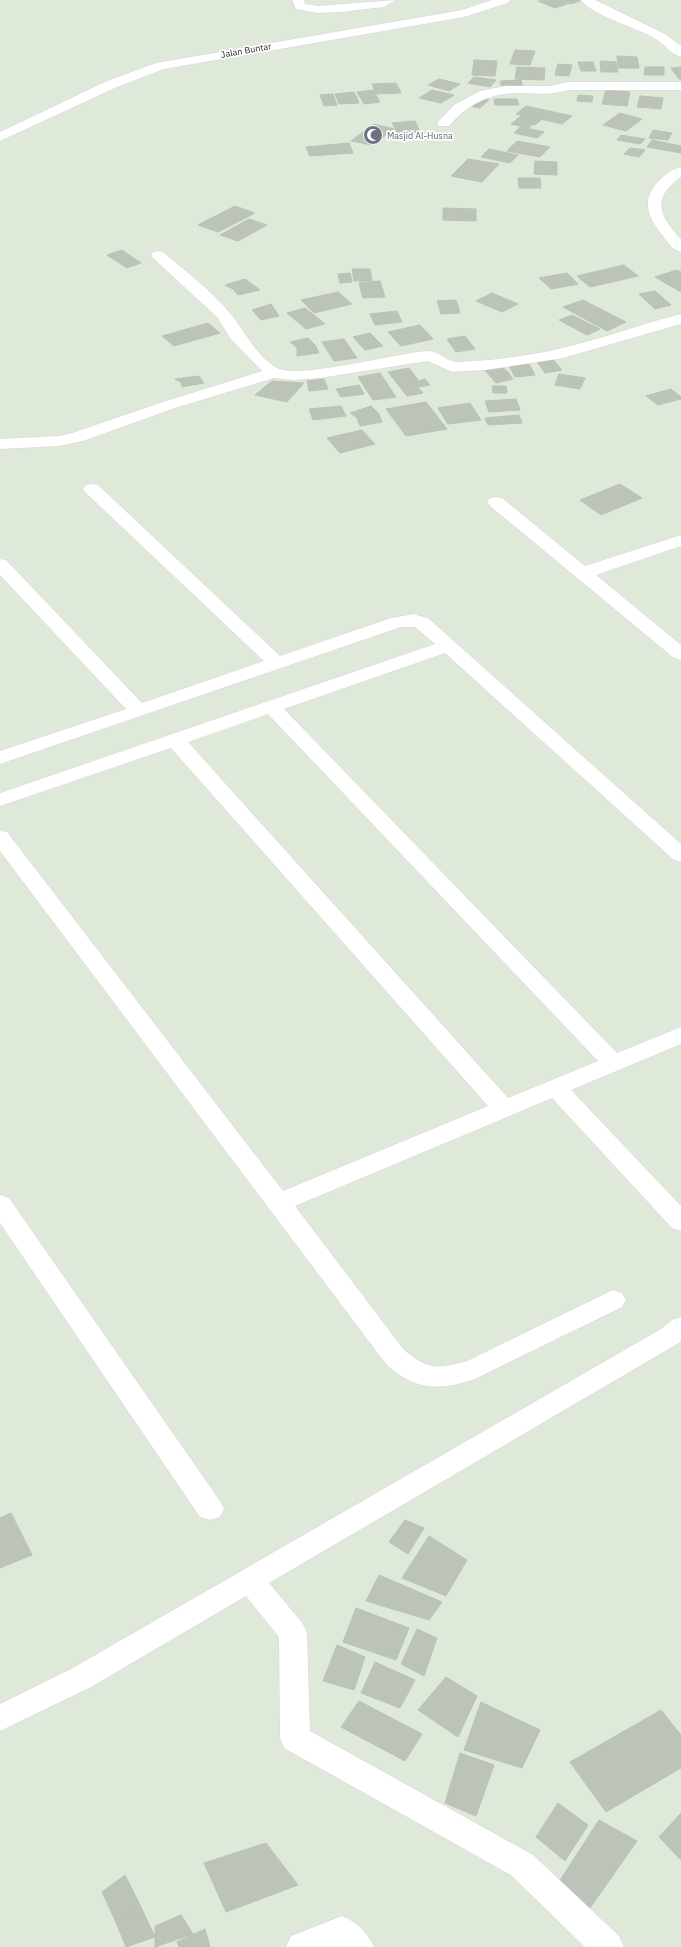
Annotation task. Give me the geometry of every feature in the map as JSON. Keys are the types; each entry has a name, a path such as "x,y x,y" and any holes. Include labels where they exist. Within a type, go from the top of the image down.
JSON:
{"street":[{"path":"298,0 300,6 306,9 321,10 384,3 389,0"},
{"name":"Jalan Buntar","path":"0,136 112,84 161,66 464,13 504,0"},
{"path":"587,0 616,16 660,36 673,44 681,53"},
{"path":"444,123 455,109 463,103 479,96 500,91 515,89 555,89 568,86 681,86"},
{"path":"681,171 665,184 653,199 653,209 659,222 681,248"},
{"path":"158,255 212,302 223,314 237,336 258,360 273,373"},
{"path":"0,444 59,441 77,437 169,405 273,373 294,375 320,373 430,356 452,367 486,365 563,353 681,319"},
{"path":"92,489 276,662"},
{"path":"496,502 681,654"},
{"path":"582,573 681,540"},
{"path":"0,564 139,711"},
{"path":"0,758 139,711 276,662 407,620 422,622 681,855"},
{"path":"0,800 448,646"},
{"path":"272,707 614,1063"},
{"path":"175,740 505,1110"},
{"path":"0,837 395,1357 414,1372 434,1377 453,1376 475,1369 613,1300"},
{"path":"279,1203 505,1110 681,1035"},
{"path":"556,1088 681,1222"},
{"path":"0,1204 210,1509"},
{"path":"0,1718 81,1678 670,1336 681,1327"},
{"path":"250,1580 293,1633 295,1738 522,1865 608,1947"},
{"path":"302,1947 342,1931 358,1947"}],"building":[{"path":"557,0 567,4 555,8 538,1"},
{"path":"559,0 578,0 580,1 570,4"},
{"path":"515,50 535,51 530,65 510,64"},
{"path":"617,56 637,57 639,68 618,68"},
{"path":"474,60 497,61 495,76 472,75"},
{"path":"600,61 616,62 618,72 601,72"},
{"path":"578,62 593,62 596,71 581,71"},
{"path":"558,64 572,65 569,76 555,75"},
{"path":"517,67 545,68 544,80 515,79"},
{"path":"645,67 664,67 664,75 644,75"},
{"path":"681,67 681,79 679,79 671,68"},
{"path":"474,77 496,80 490,87 468,83"},
{"path":"439,79 460,84 449,91 428,85"},
{"path":"521,80 523,87 503,88 500,83 501,81"},
{"path":"396,83 401,93 376,94 372,84"},
{"path":"373,90 380,102 364,104 357,92"},
{"path":"432,90 454,95 441,103 419,98"},
{"path":"606,90 630,92 627,106 602,104"},
{"path":"354,92 359,103 339,104 335,94"},
{"path":"333,94 337,105 324,106 320,95"},
{"path":"578,95 593,96 592,102 577,101"},
{"path":"640,96 663,98 661,109 637,107"},
{"path":"478,98 489,100 480,108 469,106"},
{"path":"494,99 517,99 519,105 495,105"},
{"path":"526,106 572,116 562,124 516,114"},
{"path":"620,113 642,119 626,131 603,125"},
{"path":"522,115 541,120 535,125 516,120"},
{"path":"415,121 420,132 398,134 392,123"},
{"path":"515,121 532,125 529,128 511,124"},
{"name":"Masjid Al-Husna","path":"374,124 394,129 372,145 351,141"},
{"path":"520,127 544,132 537,138 514,133"},
{"path":"653,130 672,133 668,140 649,138"},
{"path":"621,135 645,139 640,144 617,140"},
{"path":"652,140 681,146 681,153 647,147"},
{"path":"517,141 550,147 540,157 507,151"},
{"path":"349,143 353,153 310,156 306,147"},
{"path":"630,148 645,150 639,157 624,154"},
{"path":"489,149 518,155 510,163 481,157"},
{"path":"468,159 499,164 482,182 451,176"},
{"path":"535,161 557,162 557,175 534,174"},
{"path":"518,178 540,178 541,188 519,188"},
{"path":"235,206 255,213 218,232 198,225"},
{"path":"443,208 476,209 476,221 443,220"},
{"path":"249,219 267,225 238,241 220,235"},
{"path":"122,250 141,263 127,268 107,255"},
{"path":"624,265 638,276 590,287 577,276"},
{"path":"352,269 370,269 372,281 354,281"},
{"path":"677,270 681,272 681,292 655,277"},
{"path":"350,273 352,282 340,283 338,274"},
{"path":"567,273 578,284 551,289 539,278"},
{"path":"245,279 260,290 238,295 233,289 225,285"},
{"path":"380,281 385,297 363,298 359,283"},
{"path":"655,291 671,305 655,309 639,294"},
{"path":"338,292 352,304 314,313 301,300"},
{"path":"492,293 518,304 502,312 476,301"},
{"path":"456,300 460,313 441,314 437,301"},
{"path":"583,300 626,322 607,331 563,307"},
{"path":"271,304 279,316 261,320 252,310"},
{"path":"305,308 325,324 306,329 287,313"},
{"path":"397,311 402,322 375,325 370,314"},
{"path":"572,315 600,329 587,335 559,320"},
{"path":"208,323 220,333 174,346 162,336"},
{"path":"420,325 433,339 401,346 388,332"},
{"path":"370,333 383,346 365,350 353,337"},
{"path":"465,336 475,349 456,352 447,339"},
{"path":"308,338 315,345 319,353 297,356 297,348 290,342"},
{"path":"344,339 357,358 334,361 322,342"},
{"path":"552,358 562,370 545,373 535,359"},
{"path":"529,364 535,375 515,377 509,366"},
{"path":"501,366 513,379 496,383 484,369"},
{"path":"409,368 419,381 425,379 430,385 418,387 423,393 407,396 388,372"},
{"path":"380,373 396,397 373,400 358,377"},
{"path":"559,374 585,378 580,389 555,385"},
{"path":"199,376 204,383 182,387 181,382 175,379"},
{"path":"324,379 328,389 309,391 307,381"},
{"path":"272,381 304,383 287,402 255,395"},
{"path":"359,385 364,394 341,397 336,389"},
{"path":"492,386 506,386 507,393 493,393"},
{"path":"671,389 681,397 681,399 658,405 646,396"},
{"path":"516,399 520,410 489,412 485,401"},
{"path":"426,402 447,429 406,436 386,409"},
{"path":"470,403 481,420 448,424 438,408"},
{"path":"341,406 346,416 313,420 309,409"},
{"path":"371,406 379,414 382,422 360,426 357,418 350,413"},
{"path":"519,415 522,423 488,425 485,418"},
{"path":"362,430 375,444 340,453 327,438"},
{"path":"620,484 642,498 601,515 580,500"},
{"path":"11,1513 32,1555 0,1568 0,1518"},
{"path":"405,1520 424,1528 408,1554 389,1542"},
{"path":"429,1536 467,1560 446,1596 402,1578"},
{"path":"379,1575 442,1602 429,1620 366,1601"},
{"path":"356,1608 409,1628 396,1660 343,1642"},
{"path":"417,1629 437,1638 424,1676 401,1664"},
{"path":"337,1645 365,1657 354,1690 323,1681"},
{"path":"375,1662 415,1680 400,1708 361,1693"},
{"path":"446,1677 477,1696 458,1737 418,1710"},
{"path":"359,1701 422,1734 405,1761 341,1727"},
{"path":"481,1702 540,1730 522,1768 464,1750"},
{"path":"661,1710 681,1735 681,1768 606,1812 570,1762"},
{"path":"460,1753 494,1765 476,1816 445,1803"},
{"path":"558,1803 588,1825 565,1861 536,1837"},
{"path":"681,1813 681,1860 659,1837"},
{"path":"599,1820 637,1841 590,1908 555,1888"},
{"path":"266,1843 298,1885 226,1912 204,1863"},
{"path":"125,1875 140,1905 115,1920 102,1892"},
{"path":"140,1905 155,1937 126,1947 115,1920"},
{"path":"181,1915 193,1934 155,1947 155,1926"},
{"path":"205,1929 210,1947 179,1947 177,1942"}],"place":[{"name":"Masjid Al-Husna","path":"373,135"}]}
